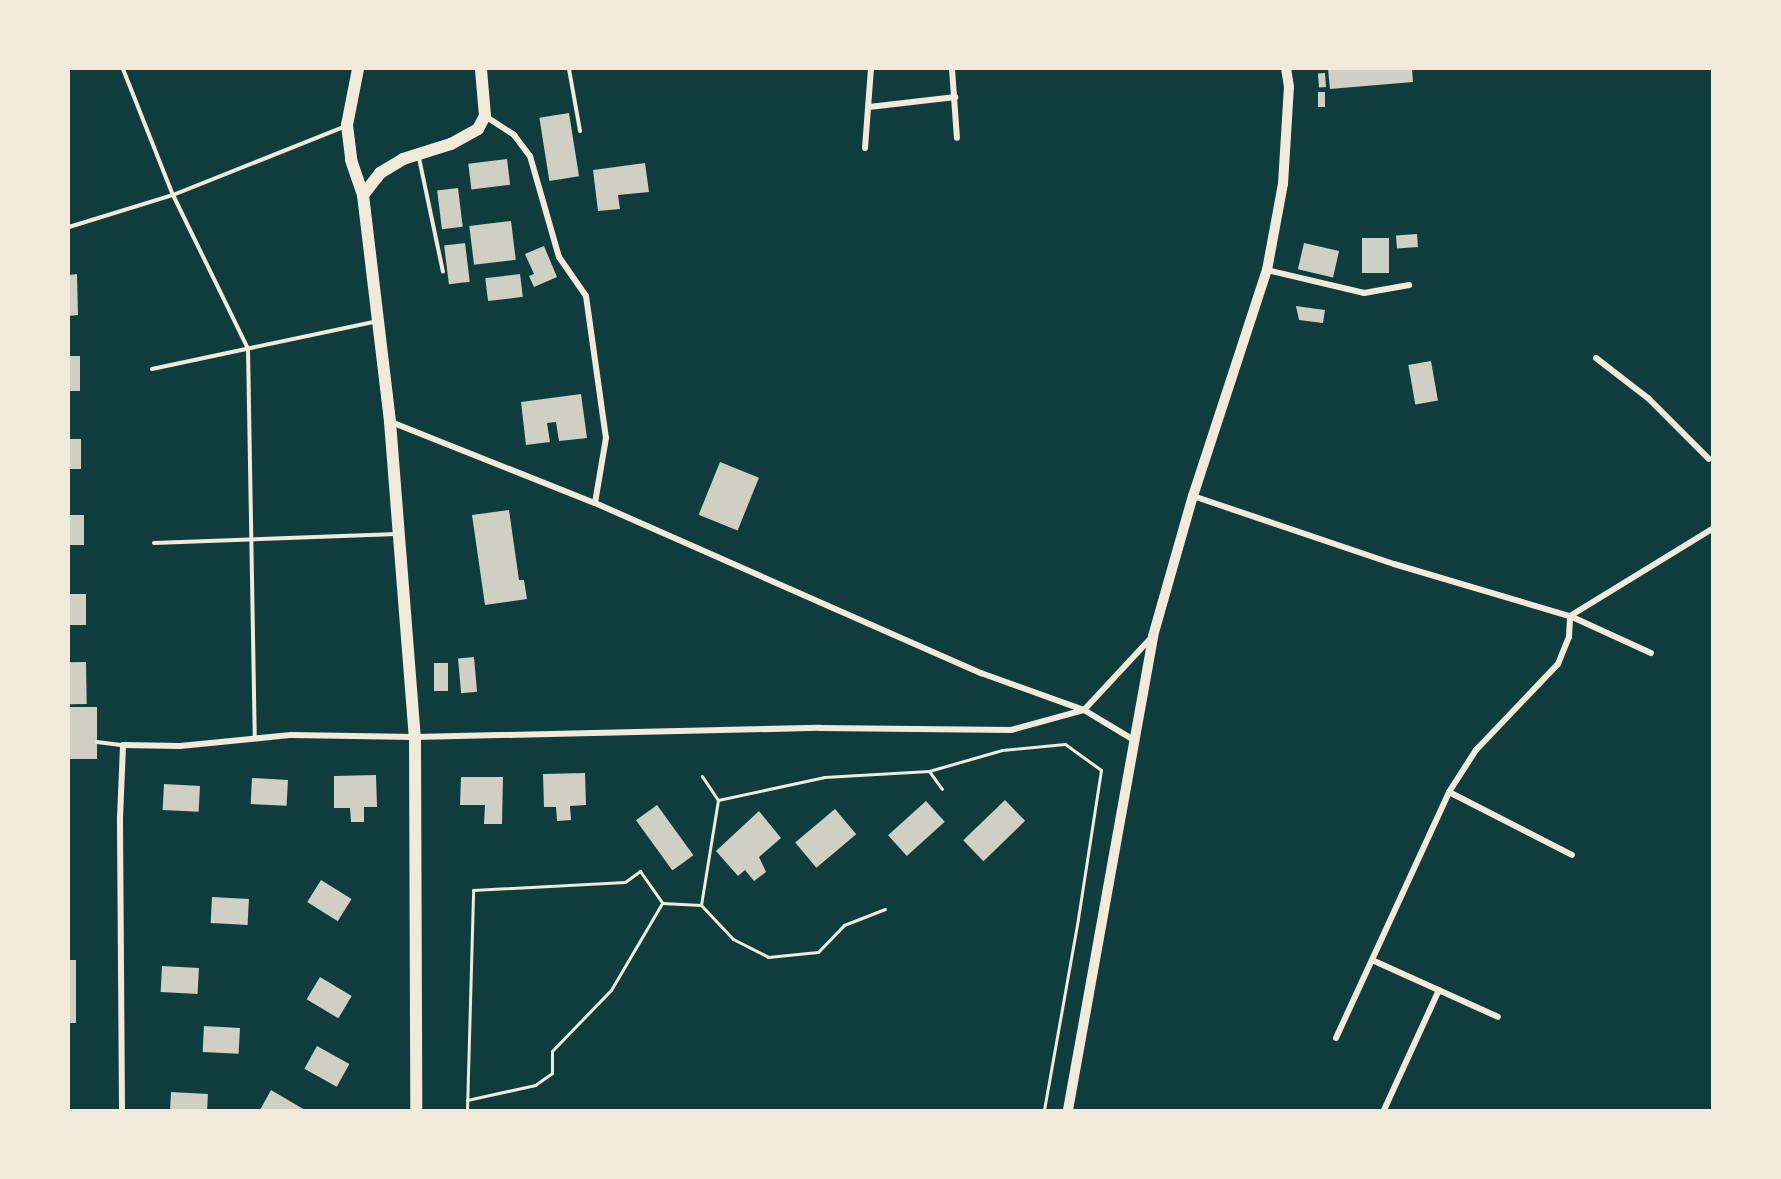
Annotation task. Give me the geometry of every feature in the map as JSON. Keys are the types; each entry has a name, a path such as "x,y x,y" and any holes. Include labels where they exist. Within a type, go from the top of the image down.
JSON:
{"main road":[{"path":"358,69 347,125 351,160 363,195 390,422 401,533 415,737 416,1110"},
{"path":"363,195 380,172 418,154 467,137 478,129 485,116 481,69"}],"street":[{"path":"865,148 872,69"},
{"path":"952,69 957,138"},
{"path":"1068,1110 1153,636 1192,496 1267,270 1283,184 1289,87 1286,69"},
{"path":"869,107 954,98"},
{"path":"485,116 514,135 530,156 559,257 586,296 606,438 594,503"},
{"path":"1267,270 1364,293 1409,285"},
{"path":"1596,358 1648,398 1711,460"},
{"path":"390,422 594,503 981,673 1084,710 1134,740"},
{"path":"1192,496 1394,564 1570,616 1651,653"},
{"path":"1570,616 1712,530"},
{"path":"1336,1038 1449,792 1476,750 1558,664 1569,637 1570,616"},
{"path":"122,1110 120,818 123,745 180,746 291,735 415,737 820,728 1011,730 1084,710 1153,636"},
{"path":"1449,792 1572,855"},
{"path":"1372,960 1498,1017"},
{"path":"1384,1110 1439,990"}],"lane":[{"path":"123,69 173,195 248,349 255,739"},
{"path":"569,69 580,131"},
{"path":"69,228 173,195 347,125"},
{"path":"418,154 442,272"},
{"path":"152,369 377,320"},
{"path":"154,543 401,533"},
{"path":"97,742 123,745"}],"path":[{"path":"718,800 824,777 929,771 1002,750 1065,744 1101,770 1078,919 1044,1110"},
{"path":"929,771 942,789"},
{"path":"701,905 718,800 702,776"},
{"path":"467,1110 473,890 625,882 640,871 662,903"},
{"path":"662,903 701,905 733,939 768,957 818,952 844,925 885,909"},
{"path":"467,1100 535,1085 552,1073 552,1051 611,990 662,903"}],"building":[{"path":"1328,69 1412,69 1413,82 1330,89"},
{"path":"1318,73 1325,73 1326,87 1319,87"},
{"path":"1318,92 1325,92 1325,107 1318,107"},
{"path":"569,113 579,176 549,181 539,118"},
{"path":"507,159 510,185 471,190 468,164"},
{"path":"645,163 649,192 618,195 620,209 598,211 593,170"},
{"path":"458,188 463,227 442,229 437,191"},
{"path":"511,221 516,260 474,265 469,226"},
{"path":"1417,234 1418,247 1397,248 1396,235"},
{"path":"1362,238 1389,238 1389,273 1362,273"},
{"path":"465,243 470,282 449,284 444,246"},
{"path":"1304,243 1339,251 1333,277 1298,269"},
{"path":"544,246 557,277 534,287 529,276 534,274 525,254"},
{"path":"77,274 78,315 69,316 69,275"},
{"path":"520,274 523,297 488,301 485,278"},
{"path":"1296,306 1325,310 1323,323 1299,320"},
{"path":"69,356 80,356 80,391 69,391"},
{"path":"1431,361 1438,400 1415,404 1408,365"},
{"path":"581,394 587,438 559,441 556,422 547,423 550,442 526,445 521,402"},
{"path":"69,439 81,439 81,469 69,469"},
{"path":"720,462 759,478 738,531 699,515"},
{"path":"509,510 519,580 524,580 527,599 485,605 472,515"},
{"path":"69,515 84,515 84,545 69,545"},
{"path":"69,594 86,594 86,625 69,625"},
{"path":"474,657 477,692 461,693 458,658"},
{"path":"69,662 86,662 87,704 70,704"},
{"path":"434,663 448,663 448,691 434,691"},
{"path":"69,707 97,707 97,759 69,759"},
{"path":"585,773 586,805 570,806 571,820 557,821 556,807 544,807 543,774"},
{"path":"376,775 377,807 364,807 364,822 351,822 350,808 334,808 334,776"},
{"path":"461,777 503,777 502,824 484,824 485,805 460,805"},
{"path":"252,778 288,780 287,806 251,804"},
{"path":"164,784 200,786 199,812 163,810"},
{"path":"1005,800 1025,821 983,861 963,840"},
{"path":"926,801 945,822 907,856 888,835"},
{"path":"657,805 693,855 672,870 636,820"},
{"path":"835,809 856,834 816,868 795,842"},
{"path":"759,811 781,838 759,857 766,872 754,881 745,870 738,876 716,851"},
{"path":"321,880 352,899 338,921 307,902"},
{"path":"212,897 249,899 248,925 211,923"},
{"path":"69,960 76,960 76,1023 69,1023"},
{"path":"162,966 199,968 198,994 161,992"},
{"path":"320,977 352,996 338,1018 307,999"},
{"path":"204,1026 240,1028 239,1054 203,1052"},
{"path":"317,1046 349,1064 337,1087 304,1069"},
{"path":"271,1090 305,1110 260,1110"},
{"path":"171,1092 208,1094 207,1110 170,1110"}]}
